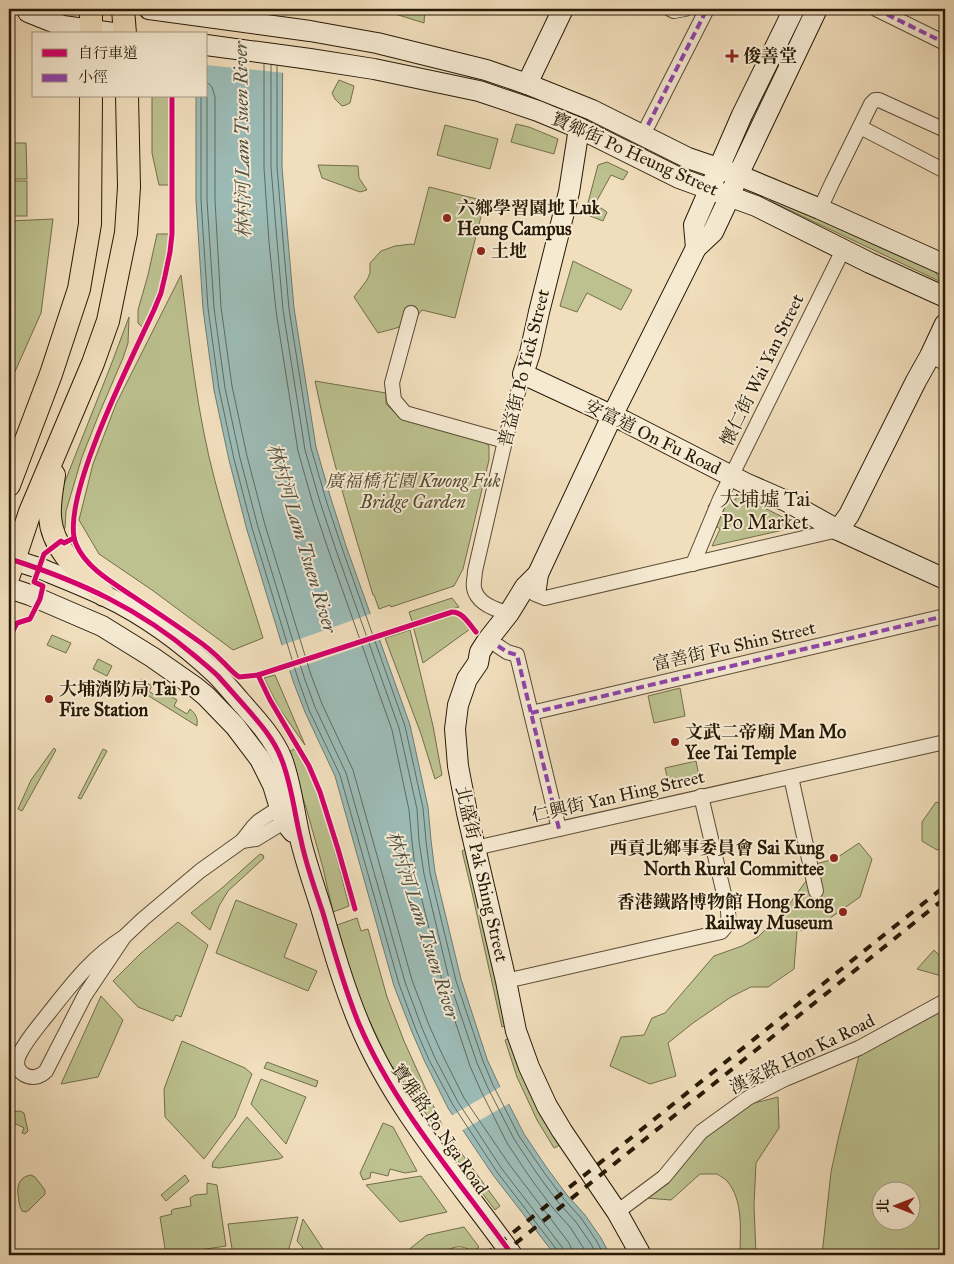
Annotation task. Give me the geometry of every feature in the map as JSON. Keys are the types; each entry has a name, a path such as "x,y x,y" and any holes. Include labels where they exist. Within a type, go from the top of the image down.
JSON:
{"main road":[{"path":"123,9 125,32"},
{"path":"9,485 60,350 79,289 90,224 91,98"},
{"path":"10,564 93,363 108,321 126,233 129,187 127,98"},
{"path":"57,449 50,518 54,534 66,556 104,595"}],"street":[{"name":"寶鄉街 Po Heung Street","path":"152,9 310,31 377,43 477,67 527,84 607,117 688,158 738,175 820,209 942,266"},
{"path":"527,84 563,9"},
{"path":"670,9 674,11 685,9"},
{"path":"648,125 707,9"},
{"path":"696,248 694,225 742,115 794,9"},
{"path":"473,671 488,660 530,605 533,585 612,416 696,248 713,232 816,9"},
{"path":"876,9 945,43"},
{"path":"25,11 63,26 91,24 114,32"},
{"name":"寶鄉街 Po Heung Street","path":"208,45 374,69 479,90 584,130 680,178 756,206 843,250 945,297"},
{"path":"820,209 871,104 875,100 879,100 945,130"},
{"path":"860,127 945,171"},
{"name":"普益街 Po Yick Street","path":"509,613 498,611 480,600 474,588 475,571 505,441 530,353 538,312 569,192 579,172 584,130"},
{"name":"懷仁街 Wai Yan Street","path":"692,564 731,476 843,250"},
{"path":"411,313 392,383 394,400 405,413 505,441"},
{"path":"533,585 545,598 838,530 849,515 916,381 938,360 945,324"},
{"name":"安富道 On Fu Road","path":"523,374 786,501 838,530 945,579"},
{"path":"10,564 39,568 104,595 135,612 180,644 217,675 255,718 280,756 287,773 288,811"},
{"name":"北盛街 Pak Shing Street","path":"533,585 480,652 458,705 455,729 458,766 516,1031 529,1067 547,1106 617,1212 641,1255"},
{"path":"9,588 102,626 152,657 195,687 235,726 260,759 288,811"},
{"name":"富善街 Fu Shin Street","path":"531,713 945,616"},
{"path":"498,646 507,652 517,655 559,829"},
{"name":"仁興街 Yan Hing Street","path":"475,848 945,742"},
{"path":"792,777 816,891"},
{"path":"506,981 721,932 726,928 729,920 728,911 701,796"},
{"path":"124,937 85,995 46,1071 34,1078 26,1076 18,1065 18,1059 36,1029 88,966 108,947 124,937 200,871 242,841 255,825 288,811"},
{"name":"寶雅路 Po Nga Road","path":"288,811 301,841 350,1000 359,1025 380,1067 402,1104 512,1255"},
{"name":"漢家路 Hon Ka Road","path":"617,1212 664,1176 701,1132 748,1098 785,1079 859,1048 945,1001"}],"green space":[{"path":"379,9 425,9 424,23"},
{"path":"339,80 354,86 350,103 342,106 332,93"},
{"path":"152,98 170,98 170,185 159,185 152,153"},
{"path":"516,124 529,127 558,139 554,154 511,142"},
{"path":"445,125 498,139 490,169 437,155"},
{"path":"9,143 26,143 27,179 9,179"},
{"path":"607,162 628,172 623,180 611,175 595,204 607,212 603,221 585,214 598,165"},
{"path":"318,165 358,166 359,178 367,190 360,192 322,178"},
{"path":"9,181 27,181 27,216 9,216"},
{"path":"429,187 485,201 455,318 422,310 408,323 378,333 354,297 367,280 370,273 370,263 381,251 395,246 414,245"},
{"path":"773,196 931,268 938,275 939,281 770,201"},
{"path":"53,219 41,313 9,385 9,221"},
{"path":"157,234 170,234 169,246 161,282 144,327 138,323 138,310"},
{"path":"573,261 632,290 621,310 587,293 577,312 560,306"},
{"path":"181,275 203,430 226,521 263,638 233,650 152,590 99,554 79,520 93,464 116,404"},
{"path":"129,317 128,343 82,457 66,511 65,528 63,530 57,514 62,489"},
{"name":"廣福橋花園 Kwong Fuk Bridge Garden","path":"315,381 386,393 386,404 400,417 482,440 489,446 489,460 463,569 454,586 391,607 390,605 379,609 373,595 342,489"},
{"path":"738,495 801,526 712,546 720,529 716,526 708,506 717,496 735,500"},
{"path":"452,598 459,607 412,621 409,612"},
{"path":"451,615 459,618 470,629 423,663 413,626"},
{"path":"410,630 433,726 442,775 435,779 421,734 385,638"},
{"path":"52,635 71,643 66,653 47,645"},
{"path":"98,659 112,666 107,676 93,669"},
{"path":"275,675 305,745 279,708 264,678"},
{"path":"141,679 152,686 149,691 157,697 162,691 177,700 174,706 187,714 190,709 196,716 197,726 136,688"},
{"path":"680,688 685,716 654,723 648,696"},
{"path":"54,748 56,750 22,811 18,809 31,780"},
{"path":"296,748 321,804 349,906 333,912 305,804 287,753"},
{"path":"103,749 107,751 81,799 78,798"},
{"path":"696,761 700,781 670,788 665,768"},
{"path":"936,802 945,805 945,847 937,850 922,841 922,822"},
{"path":"859,843 872,859 860,897 816,928 797,931 794,969 768,987 751,987 731,997 668,1043 676,1076 650,1084 610,1066 621,1037 644,1035 652,1018 665,1013 714,956 742,946 758,937 785,910 819,863 835,859"},
{"path":"468,848 510,1024 502,1027 462,851"},
{"path":"260,854 264,858 228,891 219,906 210,930 191,913"},
{"path":"236,900 297,924 284,957 317,971 308,991 216,953"},
{"path":"357,918 361,931 368,929 387,997 404,1041 442,1125 436,1128 387,1059 359,998 337,925"},
{"path":"178,922 208,945 181,1017 176,1015 173,1021 138,1007 113,981 140,954"},
{"path":"934,950 940,956 945,951 945,977 917,969"},
{"path":"101,996 123,1020 98,1077 61,1084"},
{"path":"945,999 945,1255 822,1255 831,1172 862,1044"},
{"path":"513,1037 562,1144 554,1148 537,1120 517,1077 505,1040"},
{"path":"182,1041 245,1068 252,1074 235,1117 204,1159 165,1117 164,1089"},
{"path":"267,1062 318,1081 316,1087 264,1068"},
{"path":"261,1079 306,1097 286,1144 251,1104"},
{"path":"778,1097 779,1128 756,1163 754,1205 756,1255 740,1255 739,1207 727,1181 717,1174 700,1174 671,1200 646,1198 701,1138 747,1105"},
{"path":"20,1111 24,1113 28,1131 25,1134 22,1133 24,1128 12,1122 9,1126 9,1112"},
{"path":"247,1117 283,1157 219,1168 212,1167 213,1162"},
{"path":"383,1123 393,1127 417,1171 405,1173 390,1169 388,1176 371,1172 370,1178 363,1180 360,1173"},
{"path":"449,1136 500,1206 495,1210 442,1140"},
{"path":"31,1175 35,1177 45,1190 45,1194 26,1212 22,1211 20,1207 18,1187 22,1179"},
{"path":"185,1175 189,1181 166,1201 161,1195"},
{"path":"421,1176 447,1212 400,1222 366,1185"},
{"path":"207,1183 217,1185 226,1246 166,1255 160,1217 172,1214 171,1211 174,1209 191,1206 190,1198 195,1195 207,1194"},
{"path":"298,1217 287,1255 233,1255 228,1224"},
{"path":"303,1219 327,1255 295,1255 303,1248 297,1241"},
{"path":"464,1227 479,1247 472,1252 458,1247 430,1256 402,1255 427,1235"}],"water":[{"name":"林村河 Lam Tsuen River","path":"283,9 282,167 294,308 316,447 346,546 410,725 428,807 435,872 461,979 487,1059 524,1134 567,1195 585,1215 610,1255 555,1255 493,1175 448,1108 425,1062 394,986 335,776 305,712 293,681 247,530 229,460 214,390 203,309 196,200 196,98 208,98 208,33"}],"pier":[{"path":"194,9 285,9 285,73 208,65 208,32 194,32"},
{"path":"373,613 382,639 288,671 280,646"},
{"path":"502,1086 510,1103 461,1131 451,1116"}],"railway":[{"path":"485,1255 945,886"},
{"path":"501,1255 945,898"}],"marked path":[{"path":"648,125 707,9"},
{"path":"876,9 945,43"},
{"path":"531,713 945,616"},
{"path":"498,646 507,652 517,655 559,829"}],"cycle path":[{"path":"172,98 172,234 170,252 161,293 116,392 87,463 73,524 76,544 81,553 93,568 200,642 239,677 258,675 452,612 463,616 476,632"},
{"path":"9,639 17,623 30,619 40,599 43,586 34,582 44,554 61,541 64,543 74,538"},
{"path":"13,560 86,588 153,624 215,673 253,715 269,736 278,750 285,768 308,868 344,983 359,1024 390,1085 409,1114 512,1255"},
{"path":"258,675 270,700 309,766 320,792 355,909"}],"place":[{"name":"俊善堂","path":"732,56"},
{"name":"六鄉學習園地 Luk Heung Campus","path":"447,218"},
{"name":"土地","path":"481,251"},
{"name":"大埔消防局 Tai Po Fire Station","path":"49,699"},
{"name":"文武二帝廟 Man Mo Yee Tai Temple","path":"675,742"},
{"name":"西貢北鄉事委員會 Sai Kung North Rural Committee","path":"834,858"},
{"name":"香港鐵路博物館 Hong Kong Railway Museum","path":"843,912"}],"district":[{"name":"大埔墟 Tai Po Market","path":"765,510"}]}
